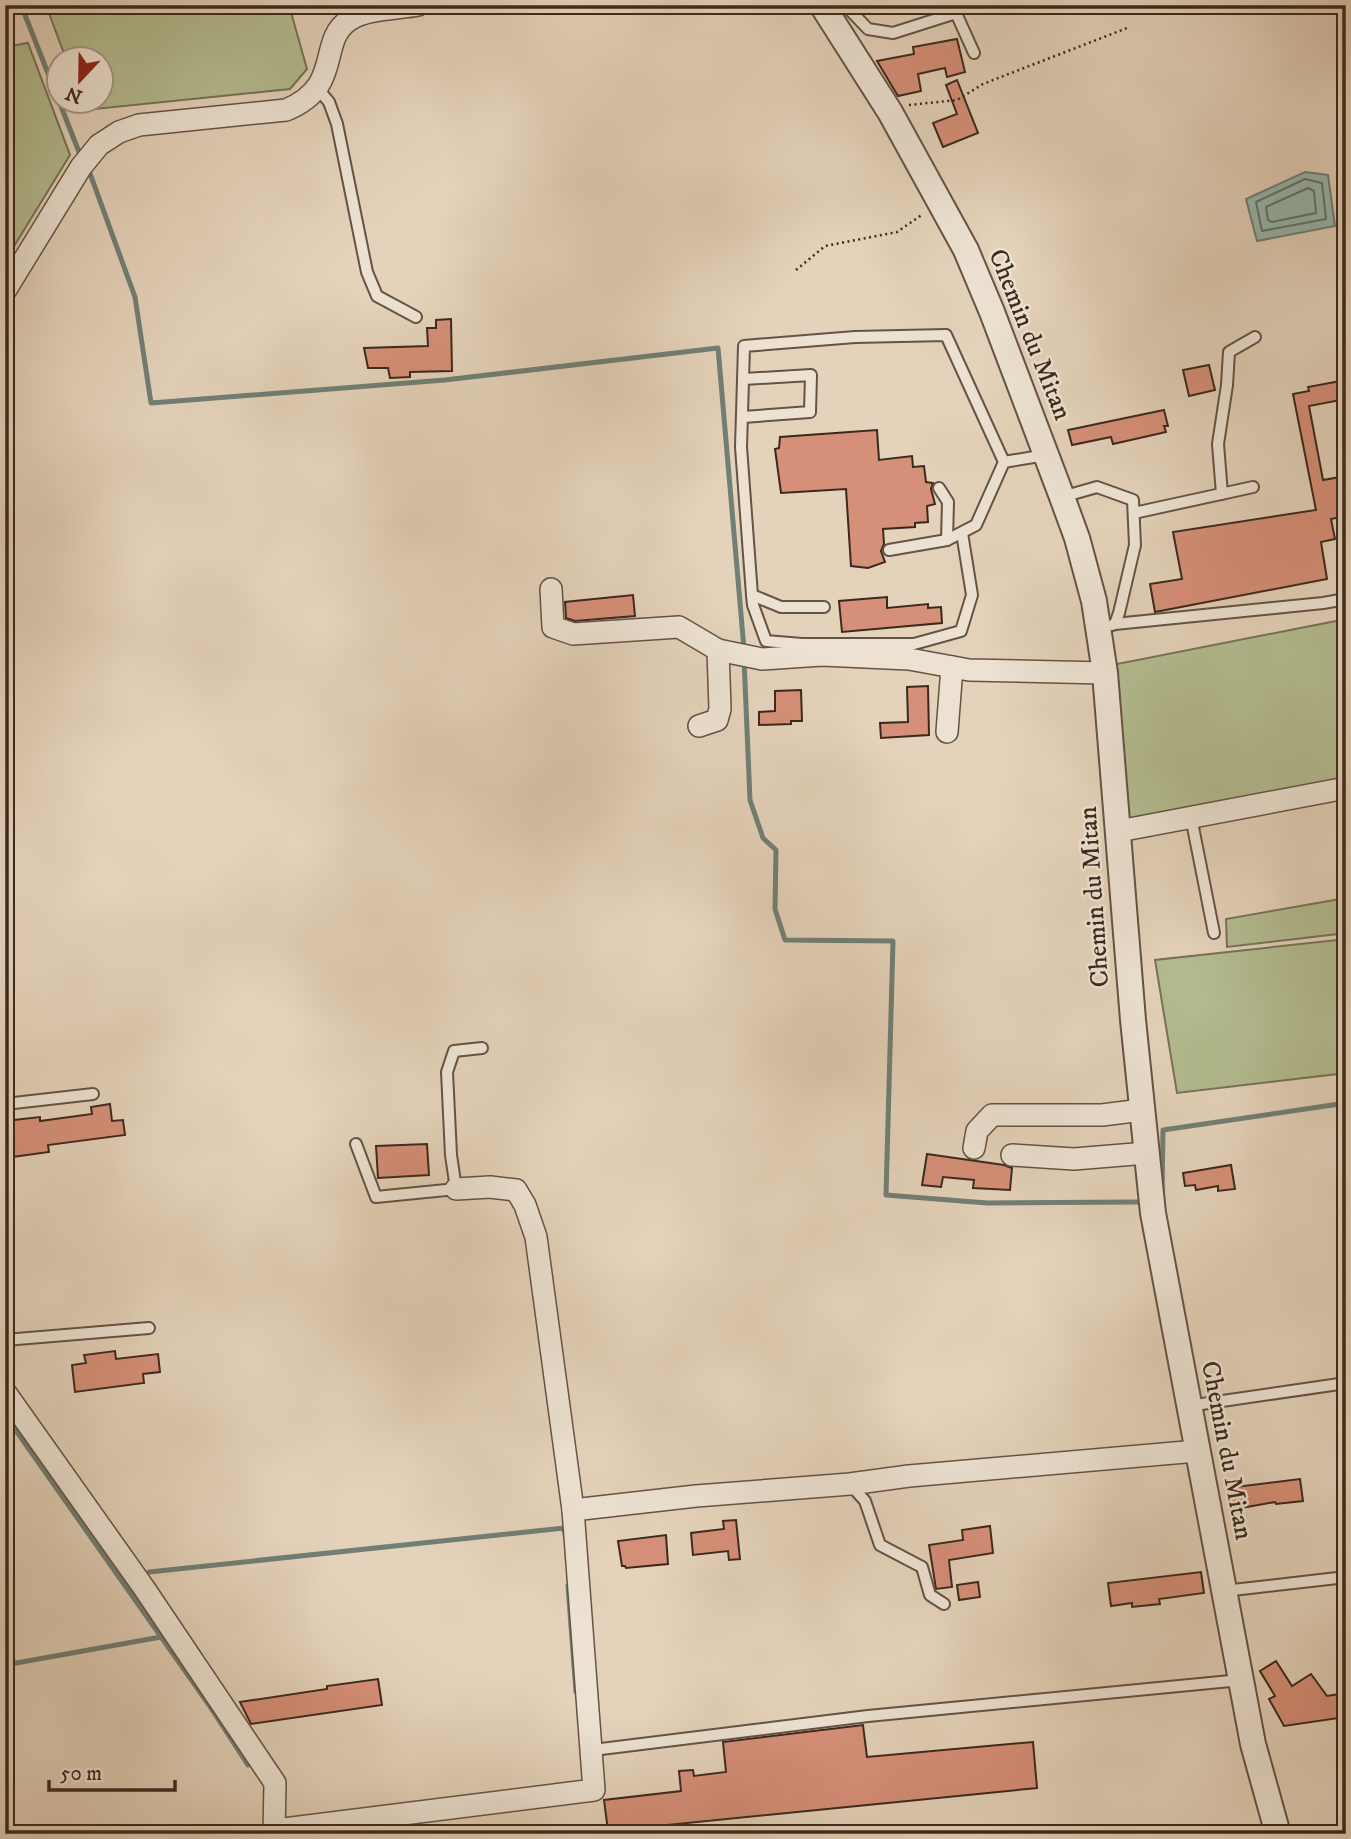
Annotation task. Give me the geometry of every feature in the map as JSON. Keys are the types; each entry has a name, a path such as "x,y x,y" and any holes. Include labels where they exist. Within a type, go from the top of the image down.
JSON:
{"street":[{"path":"5,290 81,167 99,145 118,132 139,125 286,110 304,102 318,89 328,67 336,36 348,21 365,14 418,5"},
{"name":"Chemin du Mitan","path":"822,5 890,112 941,201 965,250 992,312 1062,497 1107,628 1105,673 1153,1213 1253,1744 1278,1834"},
{"path":"551,589 553,627 573,634 679,627 718,650 791,666 822,655 909,659 969,670 1105,673"},
{"path":"699,726 717,720 720,709 718,650"},
{"path":"947,732 952,667"},
{"path":"1119,831 1346,788"},
{"path":"974,1148 977,1130 992,1115 1102,1115 1142,1110"},
{"path":"1012,1155 1074,1159 1147,1153"},
{"path":"5,1392 152,1600 275,1783 275,1832 594,1790 573,1510 536,1237 525,1205 516,1190 489,1187 456,1189"},
{"path":"573,1510 696,1496 1197,1451"}],"lane":[{"path":"845,5 868,29 893,33 956,13 974,53"},
{"path":"318,89 329,102 337,124 367,272 377,296 416,317"},
{"path":"889,550 947,540 976,525 1004,463 946,335 855,337 744,346 741,446 752,595 766,641 802,645 914,644 961,631 972,595 962,533"},
{"path":"1222,494 1218,444 1229,352 1255,337"},
{"path":"743,417 810,412 811,375 744,379"},
{"path":"1004,463 1046,455"},
{"path":"1062,497 1097,487 1133,500 1135,545 1107,628 1346,599"},
{"path":"1134,513 1253,487"},
{"path":"939,488 947,502 947,540"},
{"path":"752,595 781,607 824,607"},
{"path":"1191,817 1214,933"},
{"path":"356,1144 376,1197 456,1189 451,1155 447,1072 453,1051 482,1048"},
{"path":"5,1104 93,1094"},
{"path":"5,1340 149,1328"},
{"path":"1188,1406 1346,1383"},
{"path":"850,1484 865,1501 880,1545 922,1567 930,1595 944,1604"},
{"path":"1224,1591 1346,1577"},
{"path":"593,1749 868,1716 1241,1680"}],"path":[{"path":"890,112 903,105 957,100 983,85 1127,28"},
{"path":"796,270 825,246 897,232 941,201"}],"green space":[{"path":"46,5 289,5 307,69 290,89 116,107 116,46 61,46"},
{"path":"28,43 46,91 46,116 55,116 70,155 5,261 5,47"},
{"path":"1346,619 1346,782 1129,823 1117,664"},
{"path":"1346,898 1346,933 1227,947 1226,919"},
{"path":"1346,939 1346,1073 1177,1093 1155,960"}],"water":[{"path":"1305,172 1328,175 1335,226 1257,241 1246,199"}],"building":[{"path":"957,39 965,72 947,77 945,68 918,74 921,91 898,96 877,61 914,54 913,47"},
{"path":"957,80 978,133 943,147 933,123 957,114 946,85"},
{"path":"451,319 452,371 410,372 410,377 390,378 388,368 368,368 364,348 428,346 427,328 436,328 436,320"},
{"path":"1209,365 1215,390 1189,396 1183,370"},
{"path":"1346,380 1346,399 1309,406 1323,480 1346,476 1346,516 1331,519 1335,539 1321,542 1327,579 1155,612 1150,584 1182,579 1173,532 1316,510 1293,394 1309,391 1308,387"},
{"path":"1164,410 1168,426 1164,426 1166,432 1113,444 1111,437 1072,445 1068,430"},
{"path":"877,430 879,460 912,456 913,467 924,466 926,482 933,483 931,489 935,504 927,506 928,522 915,523 915,527 883,529 884,544 881,551 885,562 868,568 851,566 846,489 781,493 775,449 779,448 780,437"},
{"path":"633,595 635,616 575,621 566,618 565,602"},
{"path":"887,597 887,608 928,604 928,608 941,607 942,623 842,632 839,601"},
{"path":"928,686 929,735 881,738 880,723 908,722 907,687"},
{"path":"801,690 802,721 759,725 759,712 775,711 775,691"},
{"path":"110,1104 112,1121 123,1120 125,1135 48,1145 49,1152 5,1158 5,1121 40,1117 40,1121 92,1114 91,1107"},
{"path":"427,1144 429,1175 378,1178 376,1146"},
{"path":"927,1154 1012,1168 1010,1190 973,1188 974,1180 943,1177 941,1187 922,1185"},
{"path":"1231,1165 1235,1189 1218,1191 1218,1186 1196,1190 1195,1185 1185,1186 1183,1173"},
{"path":"115,1351 116,1359 158,1354 160,1372 143,1374 144,1383 75,1392 72,1365 86,1363 84,1355"},
{"path":"1300,1479 1303,1501 1275,1502 1230,1510 1227,1488"},
{"path":"736,1520 740,1559 729,1560 728,1551 693,1555 691,1533 724,1529 723,1521"},
{"path":"990,1526 993,1553 949,1560 952,1587 936,1589 929,1545 963,1540 962,1530"},
{"path":"666,1535 668,1564 626,1568 622,1566 618,1541"},
{"path":"1201,1572 1204,1593 1159,1599 1160,1604 1132,1607 1132,1603 1111,1606 1108,1583"},
{"path":"978,1582 980,1597 959,1600 957,1585"},
{"path":"1276,1661 1292,1686 1311,1674 1327,1696 1346,1693 1346,1717 1284,1726 1269,1699 1275,1696 1260,1671"},
{"path":"378,1679 382,1705 251,1724 240,1702 327,1689 327,1686"},
{"path":"863,1725 867,1757 1033,1742 1037,1788 608,1831 604,1800 681,1791 679,1771 693,1770 694,1776 726,1772 723,1742"}],"waterway":[{"path":"21,5 81,157"},
{"path":"88,168 135,297 151,403 445,380 718,348 744,649"},
{"path":"744,659 750,800 763,838 776,850 775,909 785,940 893,941 886,1195 987,1203 1138,1202"},
{"path":"1162,1197 1163,1130 1346,1103"},
{"path":"5,1415 209,1705 248,1765"},
{"path":"149,1572 564,1528 565,1534"},
{"path":"568,1586 576,1692"},
{"path":"5,1665 161,1637"}]}
